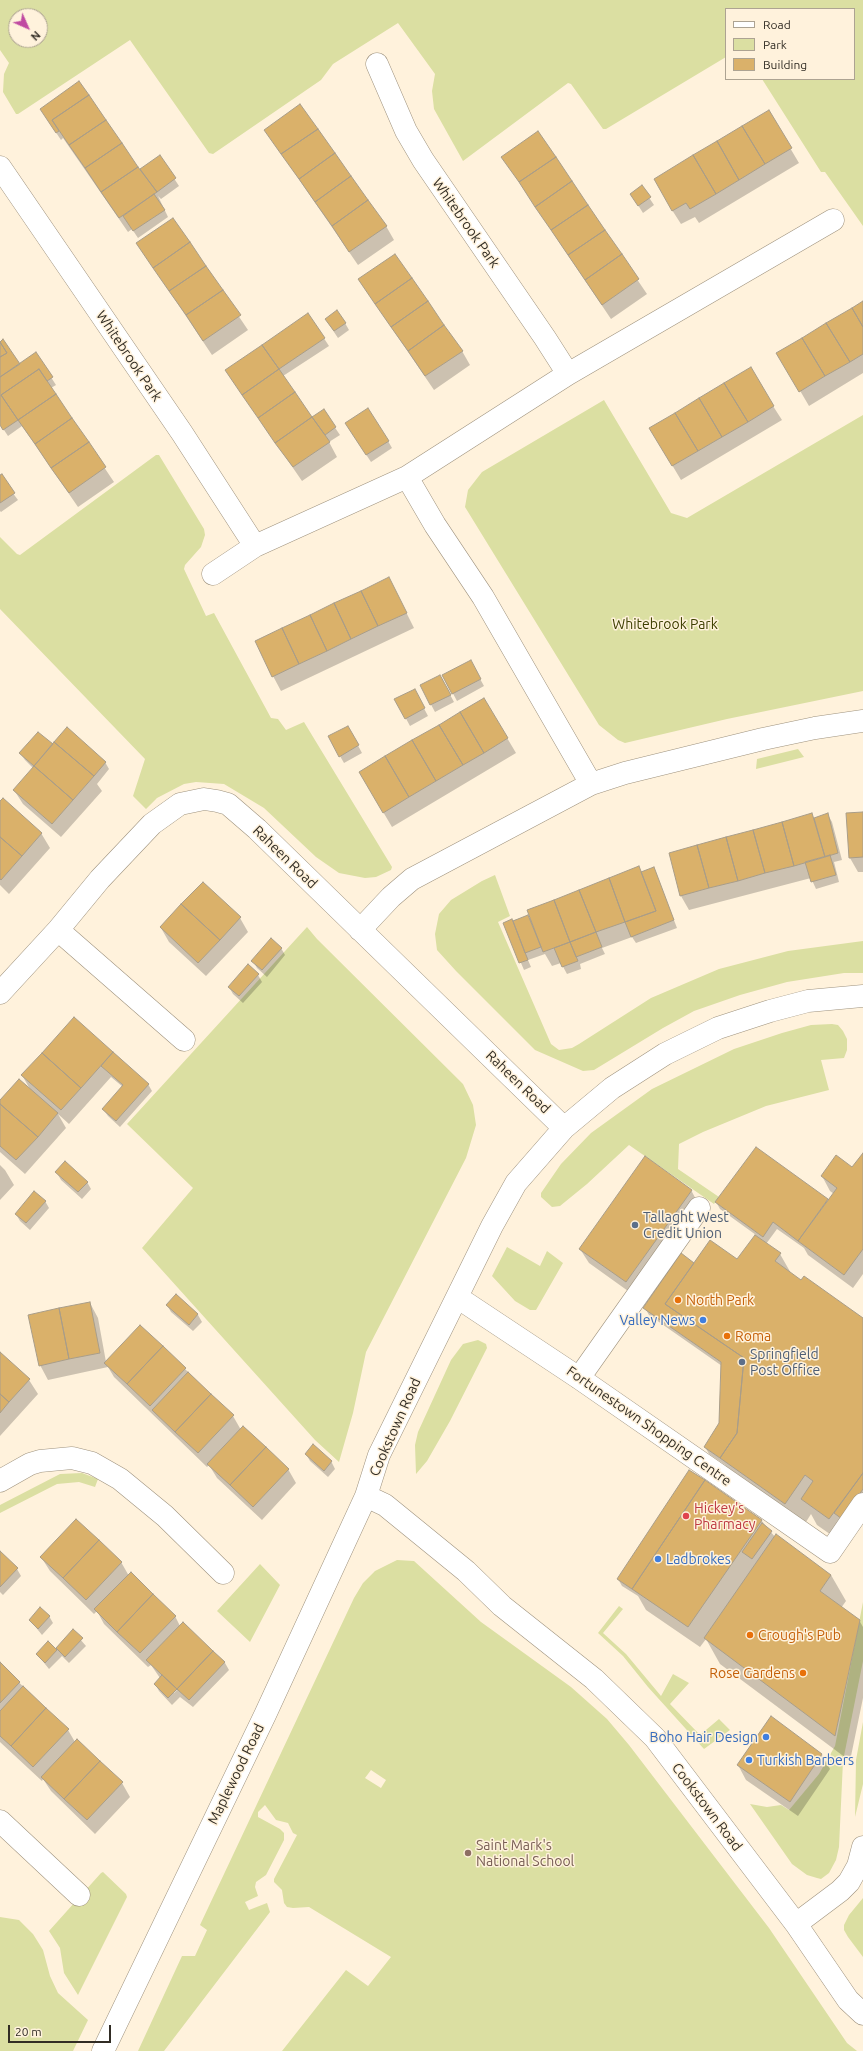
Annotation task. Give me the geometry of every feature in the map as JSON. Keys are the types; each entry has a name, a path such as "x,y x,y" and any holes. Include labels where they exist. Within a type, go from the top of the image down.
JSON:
{"street":[{"name":"Whitebrook Park","path":"377,64 406,131 423,160 546,338 568,374"},
{"name":"Whitebrook Park","path":"0,168 182,433 255,546"},
{"path":"213,574 255,546 407,477 568,374 833,220"},
{"path":"407,477 435,525 483,597 591,784"},
{"path":"360,930 412,879 591,784 610,777 763,739 815,728 863,721"},
{"name":"Raheen Road","path":"0,993 58,930 100,878 152,824 180,804 204,799 228,804 257,829 564,1128"},
{"path":"58,930 184,1040"},
{"name":"Cookstown Road","path":"863,996 808,1001 770,1011 718,1028 665,1054 625,1080 564,1128 516,1183 494,1222 379,1455 366,1496 385,1506 466,1571 502,1606 594,1678 649,1733 796,1924 848,2000 863,2014"},
{"path":"579,1378 699,1208"},
{"name":"Fortunestown Shopping Centre","path":"457,1297 579,1378 830,1552 863,1504"},
{"path":"0,1481 30,1464 40,1461 72,1458 92,1463 120,1479 165,1516 223,1573"},
{"name":"Maplewood Road","path":"103,2051 265,1715 366,1496"},
{"path":"0,1821 79,1895"},
{"path":"796,1924 840,1891 849,1882 858,1866 863,1848"}],"green space":[{"path":"0,0 863,0 863,226 825,172 821,172 763,80 855,80 855,8 725,8 725,58 606,129 603,129 571,84 568,83 463,161 434,109 432,91 435,74 398,23 333,64 321,80 213,154 209,153 130,40 18,114 16,114 3,92 4,74 9,63 0,50"},
{"name":"Whitebrook Park","path":"604,400 671,513 687,518 863,415 863,691 727,719 625,743 618,740 599,725 465,507 468,490 482,472"},
{"path":"156,455 159,455 204,529 205,535 201,547 185,565 184,569 206,616 214,613 271,718 278,719 286,730 304,722 392,867 391,870 376,877 365,878 339,873 316,857 264,808 224,784 196,782 184,784 157,798 146,809 133,796 145,759 0,609 0,537 17,554 20,555"},
{"path":"798,749 804,757 756,769 757,759"},
{"path":"495,875 510,916 498,922 551,1044 559,1050 572,1048 651,998 719,969 788,951 863,941 863,973 844,973 787,982 740,995 694,1011 594,1070 583,1071 535,1050 437,950 435,934 439,914 451,900 482,881"},
{"path":"307,927 317,939 463,1084 473,1105 476,1125 466,1158 366,1352 353,1413 339,1462 315,1440 142,1248 193,1188 127,1124"},
{"path":"811,1025 838,1025 843,1031 847,1039 847,1050 844,1058 821,1060 829,1090 766,1106 703,1132 679,1144 678,1169 719,1197 714,1204 629,1145 587,1184 560,1206 552,1207 541,1197 541,1193 561,1164 591,1133 652,1089 734,1049"},
{"path":"507,1247 540,1266 547,1251 563,1263 536,1310 530,1310 515,1301 492,1276"},
{"path":"478,1340 486,1344 487,1348 450,1421 427,1461 416,1474 415,1445 418,1432 451,1360 463,1344"},
{"path":"82,1473 98,1479 95,1487 79,1482 57,1484 0,1513 0,1505 60,1474"},
{"name":"Saint Mark's National School","path":"397,1560 414,1561 481,1622 571,1687 607,1719 629,1745 769,1928 847,2043 857,2051 282,2051 346,1970 368,1986 391,1957 309,1907 287,1907 284,1903 282,1890 274,1882 274,1879 297,1835 293,1833 288,1823 276,1820 265,1805 258,1812 258,1817 280,1829 284,1833 284,1840 266,1875 256,1882 255,1887 258,1896 245,1902 249,1910 267,1903 270,1912 164,2051 138,2051 182,1956 195,1956 207,1930 200,1925 354,1598 363,1583 375,1571","holes":["371,1770 386,1780 381,1788 365,1778"]},
{"path":"260,1564 280,1585 250,1642 217,1611"},
{"path":"863,1602 863,1661 843,1761 839,1847 836,1860 829,1873 821,1879 807,1875 792,1864 750,1804 767,1807 781,1805 789,1810 819,1774 835,1746"},
{"path":"619,1606 623,1609 603,1633 626,1654 661,1696 673,1674 689,1683 670,1704 700,1735 719,1719 730,1730 704,1749 648,1687 623,1656 598,1633"},
{"path":"863,1722 863,1784 855,1817 856,1760"},
{"path":"103,1872 126,1894 127,1897 78,1995 64,1973 60,1948 49,1931"},
{"path":"863,1898 863,1957 848,1937 844,1930 844,1925 849,1915"},
{"path":"0,1917 19,1920 33,1934 43,1950 50,1976 58,1993 88,2020 73,2051 0,2051"}],"building":[{"path":"79,81 89,95 52,120 59,131 56,133 40,109"},
{"path":"89,95 106,120 69,145 52,120"},
{"path":"300,104 318,129 281,154 264,130"},
{"path":"769,110 792,148 765,164 742,126"},
{"path":"106,120 122,143 85,168 69,145"},
{"path":"742,126 765,164 739,180 717,141"},
{"path":"318,129 335,153 299,179 281,154"},
{"path":"538,131 556,157 519,182 501,157"},
{"path":"717,141 739,180 716,194 693,155"},
{"path":"122,143 138,167 101,192 85,168"},
{"path":"335,153 351,176 315,202 299,179"},
{"path":"160,155 176,178 157,192 140,169"},
{"path":"693,155 716,194 690,209 686,203 672,211 654,179"},
{"path":"556,157 572,181 535,207 519,182"},
{"path":"138,167 157,192 119,218 101,192"},
{"path":"351,176 368,200 332,226 315,202"},
{"path":"572,181 588,205 551,230 535,207"},
{"path":"642,185 651,197 638,206 630,194"},
{"path":"154,194 165,210 133,231 123,216"},
{"path":"368,200 387,226 349,252 332,226"},
{"path":"588,205 605,230 568,255 551,230"},
{"path":"173,218 190,242 153,268 136,243"},
{"path":"605,230 622,254 585,280 568,255"},
{"path":"190,242 206,266 169,291 153,268"},
{"path":"395,254 412,278 375,304 358,279"},
{"path":"622,254 639,279 602,305 585,280"},
{"path":"206,266 223,290 186,315 169,291"},
{"path":"412,278 428,301 391,327 375,304"},
{"path":"223,290 241,315 203,341 186,315"},
{"path":"428,301 444,325 408,351 391,327"},
{"path":"863,301 863,327 852,308"},
{"path":"852,308 863,327 863,354 850,362 826,323"},
{"path":"337,310 346,323 334,331 325,319"},
{"path":"308,313 325,338 279,369 262,345"},
{"path":"826,323 850,362 825,376 802,338"},
{"path":"444,325 463,351 425,376 408,351"},
{"path":"802,338 825,376 799,392 776,353"},
{"path":"3,339 20,364 0,377 0,357 7,353 0,342"},
{"path":"0,342 7,353 0,357"},
{"path":"262,345 279,369 242,395 225,370"},
{"path":"36,352 53,377 47,381 39,369 1,395 18,420 3,430 0,425 0,377"},
{"path":"751,367 774,406 748,422 724,383"},
{"path":"39,369 56,394 18,420 1,395"},
{"path":"279,369 295,392 258,418 242,395"},
{"path":"724,383 748,422 722,437 699,398"},
{"path":"295,392 312,417 275,443 258,418"},
{"path":"56,394 72,418 35,444 18,420"},
{"path":"699,398 722,437 698,451 675,413"},
{"path":"368,408 389,441 366,455 345,423"},
{"path":"324,409 336,427 325,435 312,417"},
{"path":"675,413 698,451 672,466 649,428"},
{"path":"312,417 330,442 293,467 275,443"},
{"path":"72,418 89,442 51,468 35,444"},
{"path":"89,442 106,467 69,493 51,468"},
{"path":"2,474 15,493 0,503 0,475"},
{"path":"389,577 407,613 378,626 361,591"},
{"path":"361,591 378,626 351,639 334,603"},
{"path":"334,603 351,639 327,651 310,615"},
{"path":"310,615 327,651 299,664 282,628"},
{"path":"282,628 299,664 272,677 255,641"},
{"path":"471,660 481,679 452,694 442,675"},
{"path":"440,675 451,695 430,705 420,685"},
{"path":"415,689 425,708 405,719 394,699"},
{"path":"484,698 508,738 484,753 460,712"},
{"path":"460,712 484,753 463,765 439,725"},
{"path":"439,725 463,765 436,781 412,740"},
{"path":"348,726 359,745 339,757 328,736"},
{"path":"67,727 106,762 94,776 54,742"},
{"path":"38,732 53,744 34,766 19,753"},
{"path":"412,740 436,781 409,797 385,756"},
{"path":"54,742 94,776 73,800 34,766"},
{"path":"385,756 409,797 383,813 359,772"},
{"path":"34,766 73,800 52,824 13,790"},
{"path":"3,798 42,833 22,856 0,837 0,801"},
{"path":"863,812 863,857 849,858 846,813"},
{"path":"812,813 825,857 794,866 782,822"},
{"path":"828,813 838,853 825,857 814,818"},
{"path":"782,822 794,866 765,873 753,830"},
{"path":"753,830 765,873 738,881 726,837"},
{"path":"0,837 22,856 1,880 0,879"},
{"path":"726,837 738,881 709,888 697,845"},
{"path":"697,845 709,888 680,896 669,853"},
{"path":"830,855 836,875 811,882 805,862"},
{"path":"639,866 656,911 625,922 609,878"},
{"path":"654,867 674,920 631,937 625,922 656,911 641,872"},
{"path":"609,878 625,922 596,932 579,890"},
{"path":"203,882 241,917 220,940 181,904"},
{"path":"579,890 596,932 570,942 554,900"},
{"path":"554,900 570,942 543,952 527,910"},
{"path":"181,904 220,940 198,963 160,927"},
{"path":"528,915 541,947 525,953 513,921"},
{"path":"512,919 528,960 519,963 503,923"},
{"path":"596,932 602,947 576,957 570,942"},
{"path":"271,938 282,948 262,970 251,961"},
{"path":"570,942 578,961 562,967 554,948"},
{"path":"248,964 259,974 239,996 228,987"},
{"path":"74,1017 113,1052 81,1088 42,1053"},
{"path":"113,1052 149,1084 116,1121 102,1109 123,1085 101,1066"},
{"path":"42,1053 81,1088 61,1110 21,1075"},
{"path":"19,1079 58,1113 38,1137 0,1104 0,1100"},
{"path":"0,1104 38,1137 16,1160 0,1146"},
{"path":"756,1147 828,1199 798,1241 773,1222 763,1237 715,1202"},
{"path":"863,1153 863,1249 844,1275 798,1241 837,1188 821,1176 836,1155 852,1167"},
{"path":"645,1156 692,1190 626,1282 579,1249"},
{"path":"65,1161 88,1182 78,1192 55,1172"},
{"path":"34,1191 46,1201 26,1223 15,1214"},
{"path":"755,1235 781,1253 775,1261 801,1280 804,1276 863,1318 863,1473 829,1519 801,1499 813,1481 805,1475 785,1504 720,1458 737,1433 744,1358 665,1304 710,1240 737,1259"},
{"path":"681,1253 694,1263 665,1304 744,1358 737,1433 720,1458 704,1447 719,1423 721,1362 643,1308"},
{"path":"176,1294 198,1314 189,1325 166,1305"},
{"path":"90,1302 100,1353 69,1359 59,1308"},
{"path":"59,1308 69,1359 39,1366 28,1315"},
{"path":"140,1325 163,1346 127,1384 104,1363"},
{"path":"163,1346 186,1368 150,1406 127,1384"},
{"path":"0,1352 30,1379 9,1402 0,1394"},
{"path":"188,1372 211,1394 175,1432 152,1410"},
{"path":"0,1394 9,1402 0,1413"},
{"path":"211,1394 234,1415 198,1453 175,1432"},
{"path":"243,1426 266,1447 230,1485 207,1464"},
{"path":"313,1444 332,1461 324,1471 305,1454"},
{"path":"266,1447 289,1469 253,1507 230,1485"},
{"path":"689,1470 705,1480 632,1589 617,1579"},
{"path":"863,1473 863,1489 842,1519 834,1513"},
{"path":"705,1480 762,1520 688,1627 632,1589"},
{"path":"76,1519 99,1540 63,1578 40,1557"},
{"path":"762,1523 772,1531 752,1559 742,1552"},
{"path":"776,1534 831,1575 820,1591 860,1620 835,1736 704,1638"},
{"path":"99,1540 122,1562 86,1600 63,1578"},
{"path":"0,1551 18,1568 0,1587"},
{"path":"131,1572 153,1594 117,1632 94,1609"},
{"path":"153,1594 176,1616 140,1653 117,1632"},
{"path":"40,1607 50,1616 38,1629 29,1620"},
{"path":"183,1622 213,1651 177,1689 146,1660"},
{"path":"73,1629 83,1638 65,1657 56,1648"},
{"path":"48,1641 57,1650 45,1663 36,1654"},
{"path":"213,1651 225,1662 189,1700 177,1689"},
{"path":"0,1662 20,1682 0,1703"},
{"path":"162,1675 177,1689 168,1698 154,1684"},
{"path":"23,1686 46,1708 11,1746 0,1736 0,1711"},
{"path":"46,1708 69,1729 33,1767 11,1746"},
{"path":"771,1716 822,1754 790,1802 737,1765"},
{"path":"77,1739 100,1761 64,1799 41,1777"},
{"path":"100,1761 123,1782 87,1820 64,1799"}],"place":[{"name":"Tallaght West Credit Union","path":"635,1225"},
{"name":"North Park","path":"678,1300"},
{"name":"Valley News","path":"703,1320"},
{"name":"Roma","path":"727,1336"},
{"name":"Springfield Post Office","path":"742,1362"},
{"name":"Hickey's Pharmacy","path":"686,1516"},
{"name":"Ladbrokes","path":"658,1559"},
{"name":"Crough's Pub","path":"750,1635"},
{"name":"Rose Gardens","path":"803,1673"},
{"name":"Boho Hair Design","path":"766,1737"},
{"name":"Turkish Barbers","path":"749,1760"},
{"name":"Saint Mark's National School","path":"468,1853"}]}
